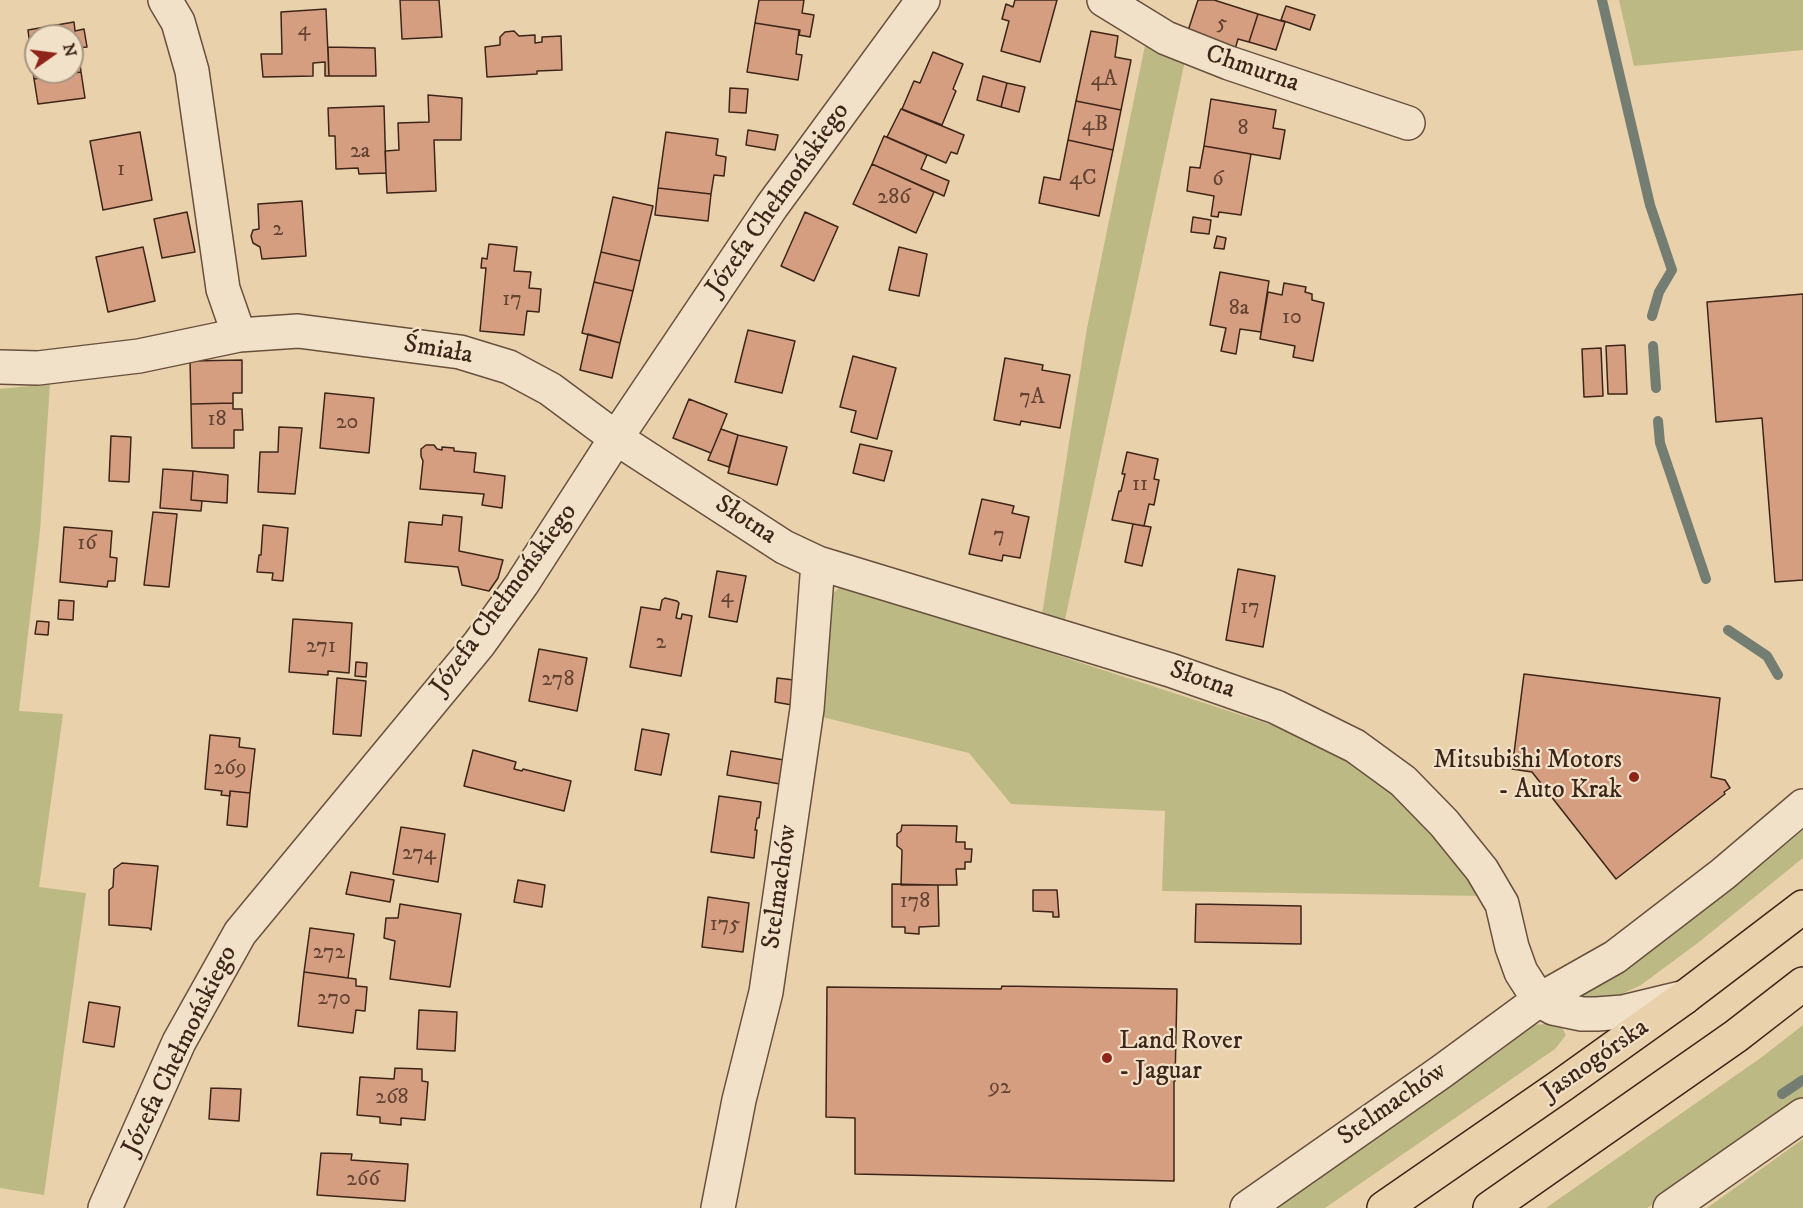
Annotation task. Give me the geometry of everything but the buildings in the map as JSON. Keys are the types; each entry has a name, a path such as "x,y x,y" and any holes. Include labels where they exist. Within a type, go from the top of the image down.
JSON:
{"main road":[{"name":"Jasnogórska","path":"1384,1208 1685,997 1803,907"},
{"path":"1490,1208 1736,1036 1803,984"}],"street":[{"path":"165,0 178,22 192,71 223,289 239,335"},
{"name":"Józefa Chełmońskiego","path":"105,1208 179,1042 240,933 479,644 557,531 616,438 772,206 923,0"},
{"name":"Chmurna","path":"1104,0 1166,38 1229,63 1408,123"},
{"name":"Śmiała","path":"0,367 38,369 128,357 239,335 298,330 460,352 509,367 550,389 616,438"},
{"name":"Słotna","path":"616,438 784,547 818,562 1170,670 1276,707 1355,746 1403,781 1444,823 1482,870 1502,904 1512,947 1521,972 1539,1000"},
{"name":"Stelmachów","path":"718,1208 739,1100 766,992 807,710 818,562"},
{"name":"Stelmachów","path":"1247,1208 1539,1000 1615,957 1723,874 1803,806"},
{"path":"1539,1000 1552,1008 1582,1014 1597,1014 1623,1012 1685,997"},
{"path":"1670,1208 1803,1115"}],"shaded area":[{"path":"1619,0 1803,0 1803,50 1634,66"},
{"path":"1147,36 1186,56 1064,624 1041,621 1087,328"},
{"path":"50,384 40,531 19,711 63,714 39,887 86,893 44,1195 0,1188 0,389"},
{"path":"842,585 1278,727 1350,758 1410,807 1483,896 1162,891 1165,811 1011,804 969,753 818,716 826,600"},
{"path":"1803,825 1803,858 1699,942 1641,985 1605,1002 1592,1002 1580,993"},
{"path":"1547,1024 1562,1028 1566,1035 1555,1049 1325,1208 1276,1208 1506,1047 1517,1033 1532,1025"},
{"path":"1803,1025 1803,1100 1647,1208 1546,1208 1762,1057"},
{"path":"1803,1139 1803,1208 1707,1208"}],"waterway":[{"path":"1602,0 1650,205 1672,270 1659,292 1652,316"},
{"path":"1653,346 1656,388"},
{"path":"1658,421 1660,443 1706,579"},
{"path":"1728,630 1767,656 1778,675"},
{"path":"1782,1094 1803,1080"}],"place":[{"name":"Mitsubishi Motors - Auto Krak","path":"1634,777"},
{"name":"Land Rover - Jaguar","path":"1107,1058"}]}
